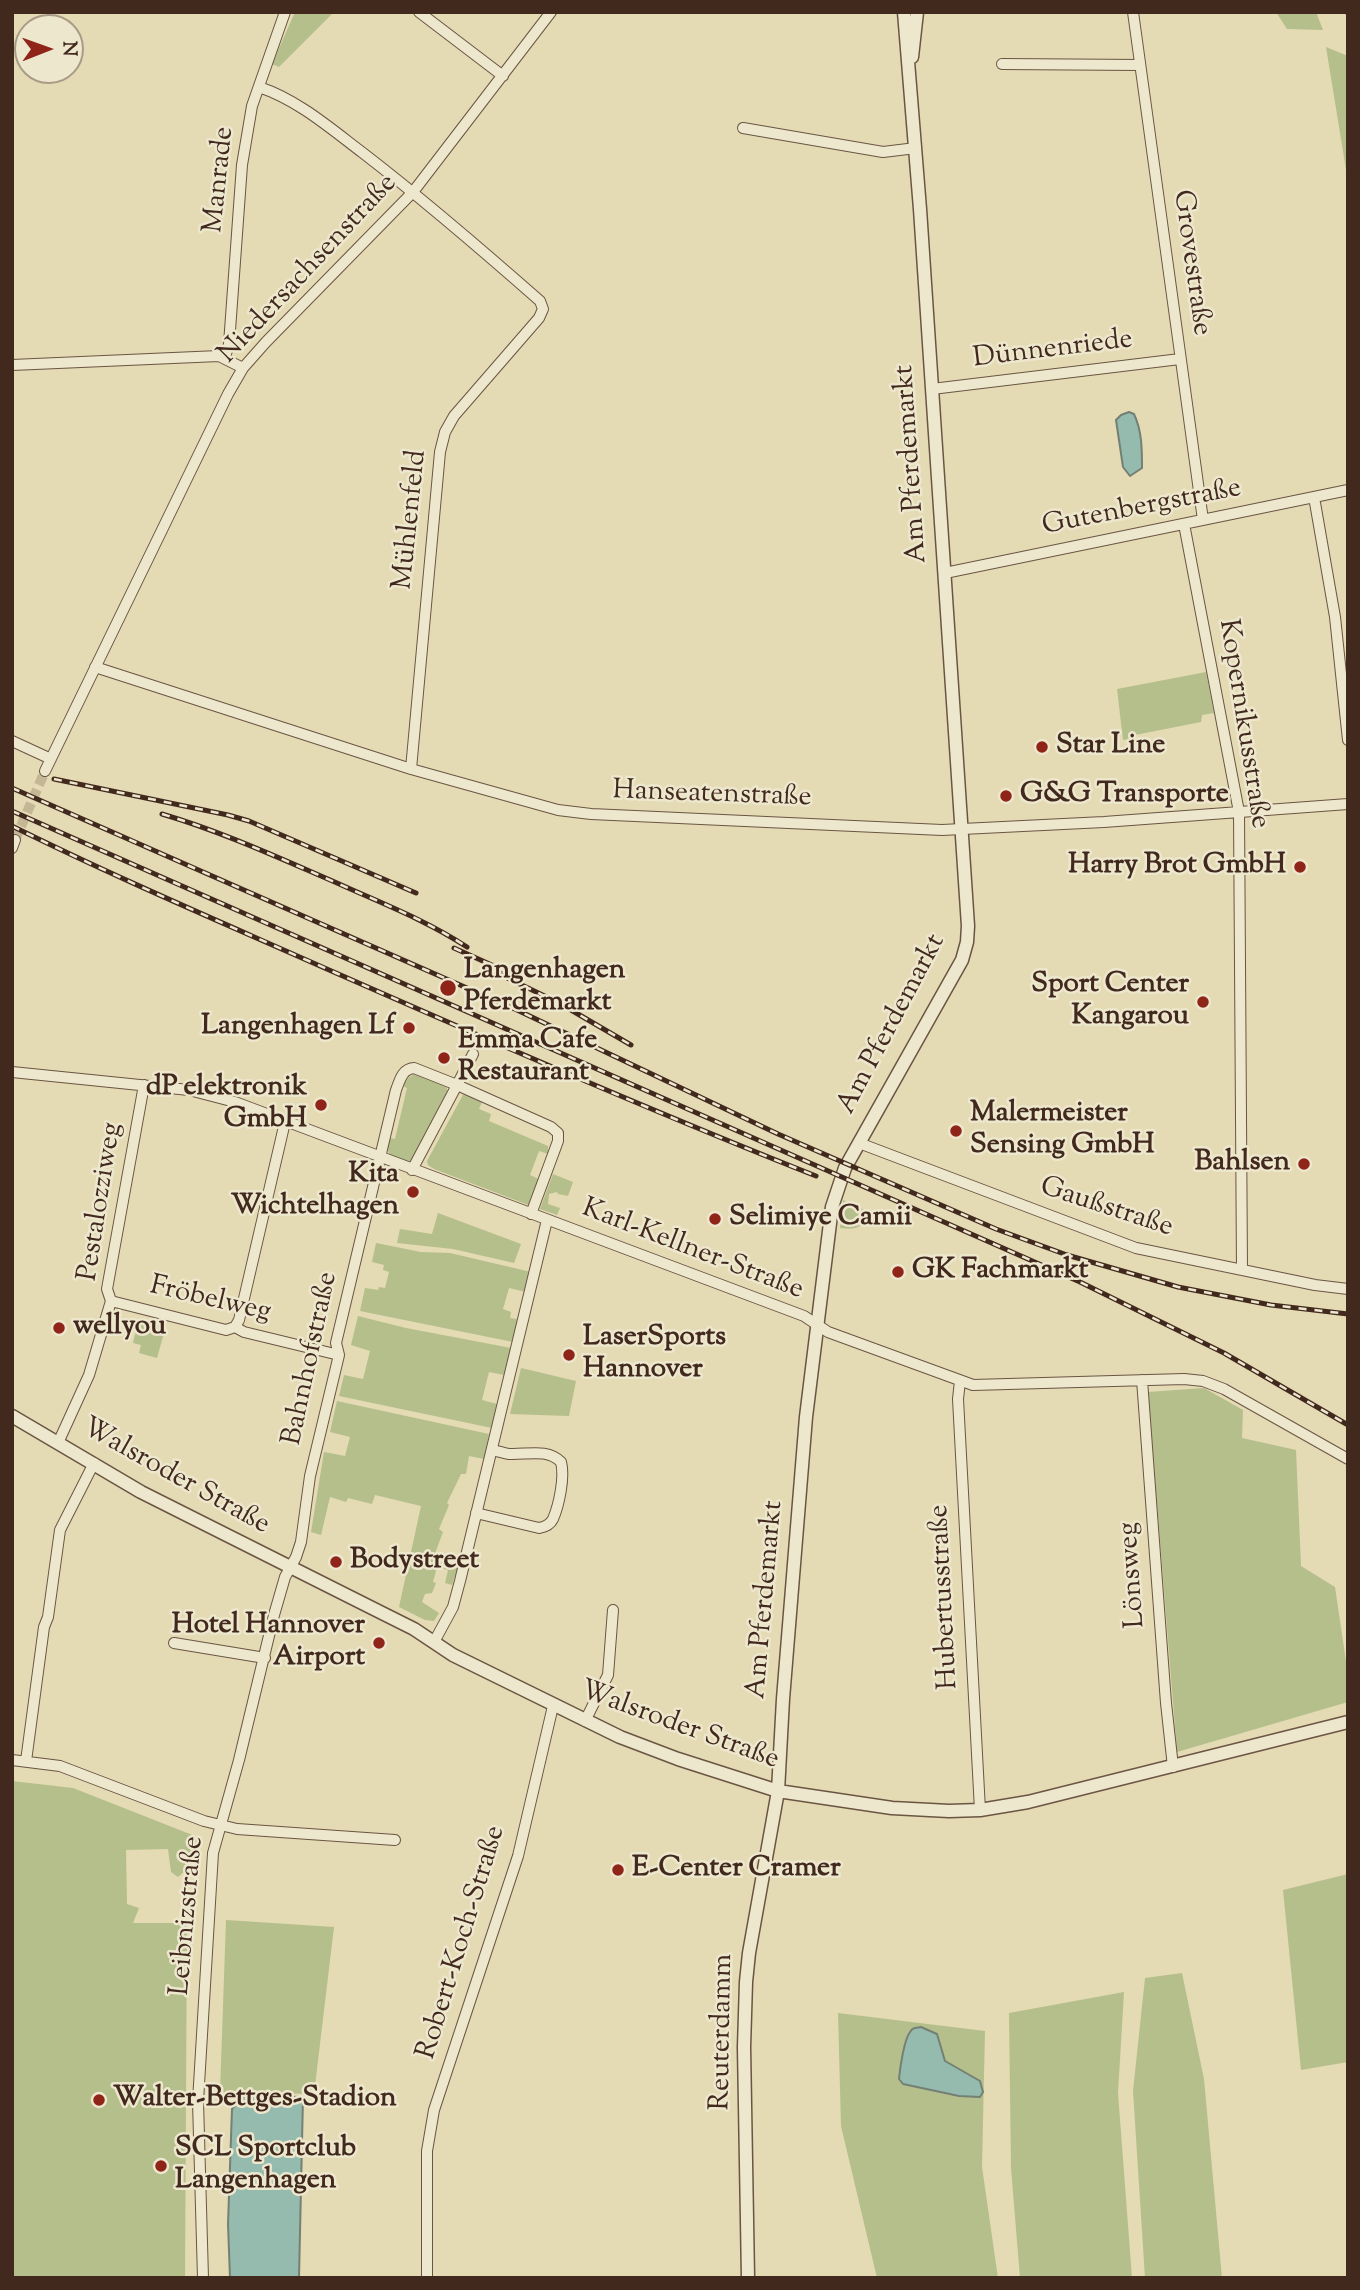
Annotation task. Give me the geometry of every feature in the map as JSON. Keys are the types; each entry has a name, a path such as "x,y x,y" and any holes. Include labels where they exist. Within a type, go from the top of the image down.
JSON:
{"street":[{"name":"Manrade","path":"225,357 229,344 242,165 252,106 285,12"},
{"path":"419,12 503,76"},
{"name":"Niedersachsenstraße","path":"45,771 243,368 413,192 551,12"},
{"name":"Am Pferdemarkt","path":"778,1791 783,1699 816,1324 835,1193 859,1143 964,951 968,926 916,148 904,12"},
{"name":"Am Pferdemarkt","path":"910,67 917,12"},
{"name":"Grovestraße","path":"1132,12 1203,520"},
{"path":"1002,64 1140,65"},
{"path":"259,87 312,114 413,192"},
{"path":"743,128 883,152 916,148"},
{"name":"Mühlenfeld","path":"411,769 440,452 445,432 454,416 539,318 543,309 540,302 413,192"},
{"path":"12,365 225,357 243,368"},
{"name":"Dünnenriede","path":"932,389 1180,359"},
{"name":"Gutenbergstraße","path":"945,573 1348,490"},
{"path":"1314,497 1335,617 1348,740"},
{"name":"Kopernikusstraße","path":"1184,524 1239,812 1242,1270"},
{"name":"Hanseatenstraße","path":"95,667 411,769 558,810 591,814 961,829 1348,804"},
{"path":"12,741 51,759"},
{"path":"412,1170 473,1054"},
{"name":"Bahnhofstraße","path":"290,1568 301,1542 310,1476 339,1355 336,1343 396,1090 402,1075 408,1069 421,1070 457,1085"},
{"name":"Karl-Kellner-Straße","path":"12,1072 189,1090 235,1102 800,1315 828,1332 972,1385 1184,1379 1203,1381 1224,1389 1348,1460"},
{"name":"Pestalozziweg","path":"58,1443 89,1375 111,1301 107,1289 144,1085"},
{"path":"457,1085 551,1127 558,1133 558,1141 531,1214"},
{"path":"235,1327 239,1320 285,1122"},
{"name":"Gaußstraße","path":"859,1143 1136,1248 1315,1285 1348,1289"},
{"path":"434,1642 453,1607 547,1220"},
{"name":"Fröbelweg","path":"111,1301 226,1330 235,1327 244,1332 339,1355"},
{"name":"Lönsweg","path":"1142,1380 1173,1767"},
{"name":"Hubertusstraße","path":"960,1381 958,1399 979,1810"},
{"name":"Walsroder Straße","path":"12,1416 141,1492 380,1612 553,1706 620,1737 678,1759 778,1791 905,1809 979,1810 1047,1798 1348,1722"},
{"path":"476,1513 539,1528 546,1526 552,1521 563,1479 561,1462 555,1456 509,1454 492,1450"},
{"path":"26,1761 60,1530 94,1463"},
{"name":"Leibnizstraße","path":"203,2278 198,2101 212,1853 240,1760 274,1615 290,1568"},
{"path":"585,1721 608,1675 613,1610"},
{"path":"174,1643 265,1658"},
{"name":"Robert-Koch-Straße","path":"427,2278 429,2131 518,1856 553,1706"},
{"path":"12,1760 71,1769 237,1829 395,1840"},
{"name":"Reuterdamm","path":"748,2278 744,2047 746,1982 748,1953 778,1791"}],"green space":[{"path":"295,12 334,12 279,67 272,64"},
{"path":"1276,12 1316,12 1323,30 1287,29"},
{"path":"1326,47 1348,56 1348,182"},
{"path":"1206,672 1214,713 1202,715 1201,722 1135,735 1131,739 1123,740 1117,689"},
{"path":"414,1074 446,1087 449,1094 444,1097 410,1163 391,1157 387,1149 389,1138 395,1139 407,1088 402,1086 405,1080"},
{"path":"464,1093 482,1102 479,1109 491,1114 489,1121 548,1146 548,1154 539,1151 530,1175 541,1180 531,1206 428,1165 427,1161"},
{"path":"553,1174 573,1182 568,1196 557,1192 549,1194 548,1204 560,1208 557,1215 540,1209"},
{"path":"843,1200 871,1213 862,1225 850,1229 840,1228"},
{"path":"438,1213 521,1244 514,1263 453,1249 397,1243 400,1229 432,1234"},
{"path":"376,1243 421,1252 450,1253 531,1272 526,1292 509,1288 503,1309 511,1312 510,1318 517,1319 513,1342 360,1311 365,1288 385,1288 389,1272 383,1270 384,1265 372,1262"},
{"path":"358,1316 511,1348 504,1375 489,1372 482,1400 497,1404 492,1428 339,1396 344,1375 363,1379 370,1351 351,1345"},
{"path":"127,1318 166,1326 157,1358 139,1353 141,1345 133,1343 137,1326 126,1323"},
{"path":"521,1368 576,1381 569,1416 510,1414"},
{"path":"1204,1388 1243,1410 1242,1438 1296,1450 1301,1566 1335,1587 1348,1675 1348,1702 1177,1752 1148,1392"},
{"path":"337,1401 489,1434 484,1459 469,1456 466,1474 461,1474 447,1503 449,1505 439,1529 443,1532 433,1559 458,1567 452,1585 445,1583 448,1570 437,1567 432,1593 425,1594 422,1602 439,1613 434,1621 425,1620 399,1607 421,1506 375,1495 372,1504 348,1498 346,1502 330,1497 321,1535 311,1532 324,1452 345,1456 350,1437 330,1432"},
{"name":"Walter-Bettges-Stadion","path":"12,1781 73,1788 200,1838 199,1859 178,1877 171,1872 168,1849 126,1850 127,1904 139,1908 133,1923 187,1923 185,2278 12,2278"},
{"path":"1348,1874 1348,2062 1301,2070 1283,1890"},
{"path":"226,1920 334,1927 314,2094 220,2092"},
{"path":"1182,1973 1204,2079 1222,2278 1145,2278 1133,2091 1145,1978"},
{"path":"1124,1992 1118,2093 1132,2278 1020,2278 1011,2168 1009,2013"},
{"path":"838,2013 985,2031 982,2167 998,2278 877,2278 841,2126"}],"water":[{"path":"1129,412 1134,414 1139,427 1142,461 1142,468 1130,476 1123,467 1116,420"},
{"path":"921,2027 937,2034 945,2061 980,2081 983,2092 980,2097 959,2096 903,2084 899,2079 906,2041 912,2029"},
{"path":"244,2096 303,2097 299,2278 230,2278 228,2224 232,2109"}],"waterway":[{"name":"Dünnenriede","path":"1345,12 1348,15"}],"tunnel":[{"path":"15,840 45,771"}],"railway":[{"path":"54,779 249,821 416,893"},
{"path":"12,788 517,1010 778,1134 996,1229 1067,1255 1178,1287 1271,1305 1348,1314"},
{"path":"12,811 1080,1282 1224,1353 1348,1425"},
{"path":"162,814 229,837 337,883 419,920 467,947"},
{"path":"12,826 133,883 455,1025 816,1176"},
{"path":"454,948 505,971"},
{"path":"495,972 559,1003 631,1045"}],"place":[{"name":"Star Line","path":"1042,747"},
{"name":"G&G Transporte","path":"1006,796"},
{"name":"Harry Brot GmbH","path":"1300,867"},
{"name":"Langenhagen Pferdemarkt","path":"448,988"},
{"name":"Sport Center Kangarou","path":"1203,1002"},
{"name":"Langenhagen Lf","path":"409,1028"},
{"name":"Emma Cafe Restaurant","path":"444,1058"},
{"name":"dP elektronik GmbH","path":"321,1105"},
{"name":"Malermeister Sensing GmbH","path":"956,1131"},
{"name":"Bahlsen","path":"1304,1164"},
{"name":"Kita Wichtelhagen","path":"413,1192"},
{"name":"Selimiye Camii","path":"715,1219"},
{"name":"GK Fachmarkt","path":"898,1272"},
{"name":"wellyou","path":"59,1328"},
{"name":"LaserSports Hannover","path":"569,1355"},
{"name":"Bodystreet","path":"336,1562"},
{"name":"Hotel Hannover Airport","path":"379,1643"},
{"name":"E-Center Cramer","path":"618,1870"},
{"name":"Walter-Bettges-Stadion","path":"99,2100"},
{"name":"SCL Sportclub Langenhagen","path":"161,2166"}]}
